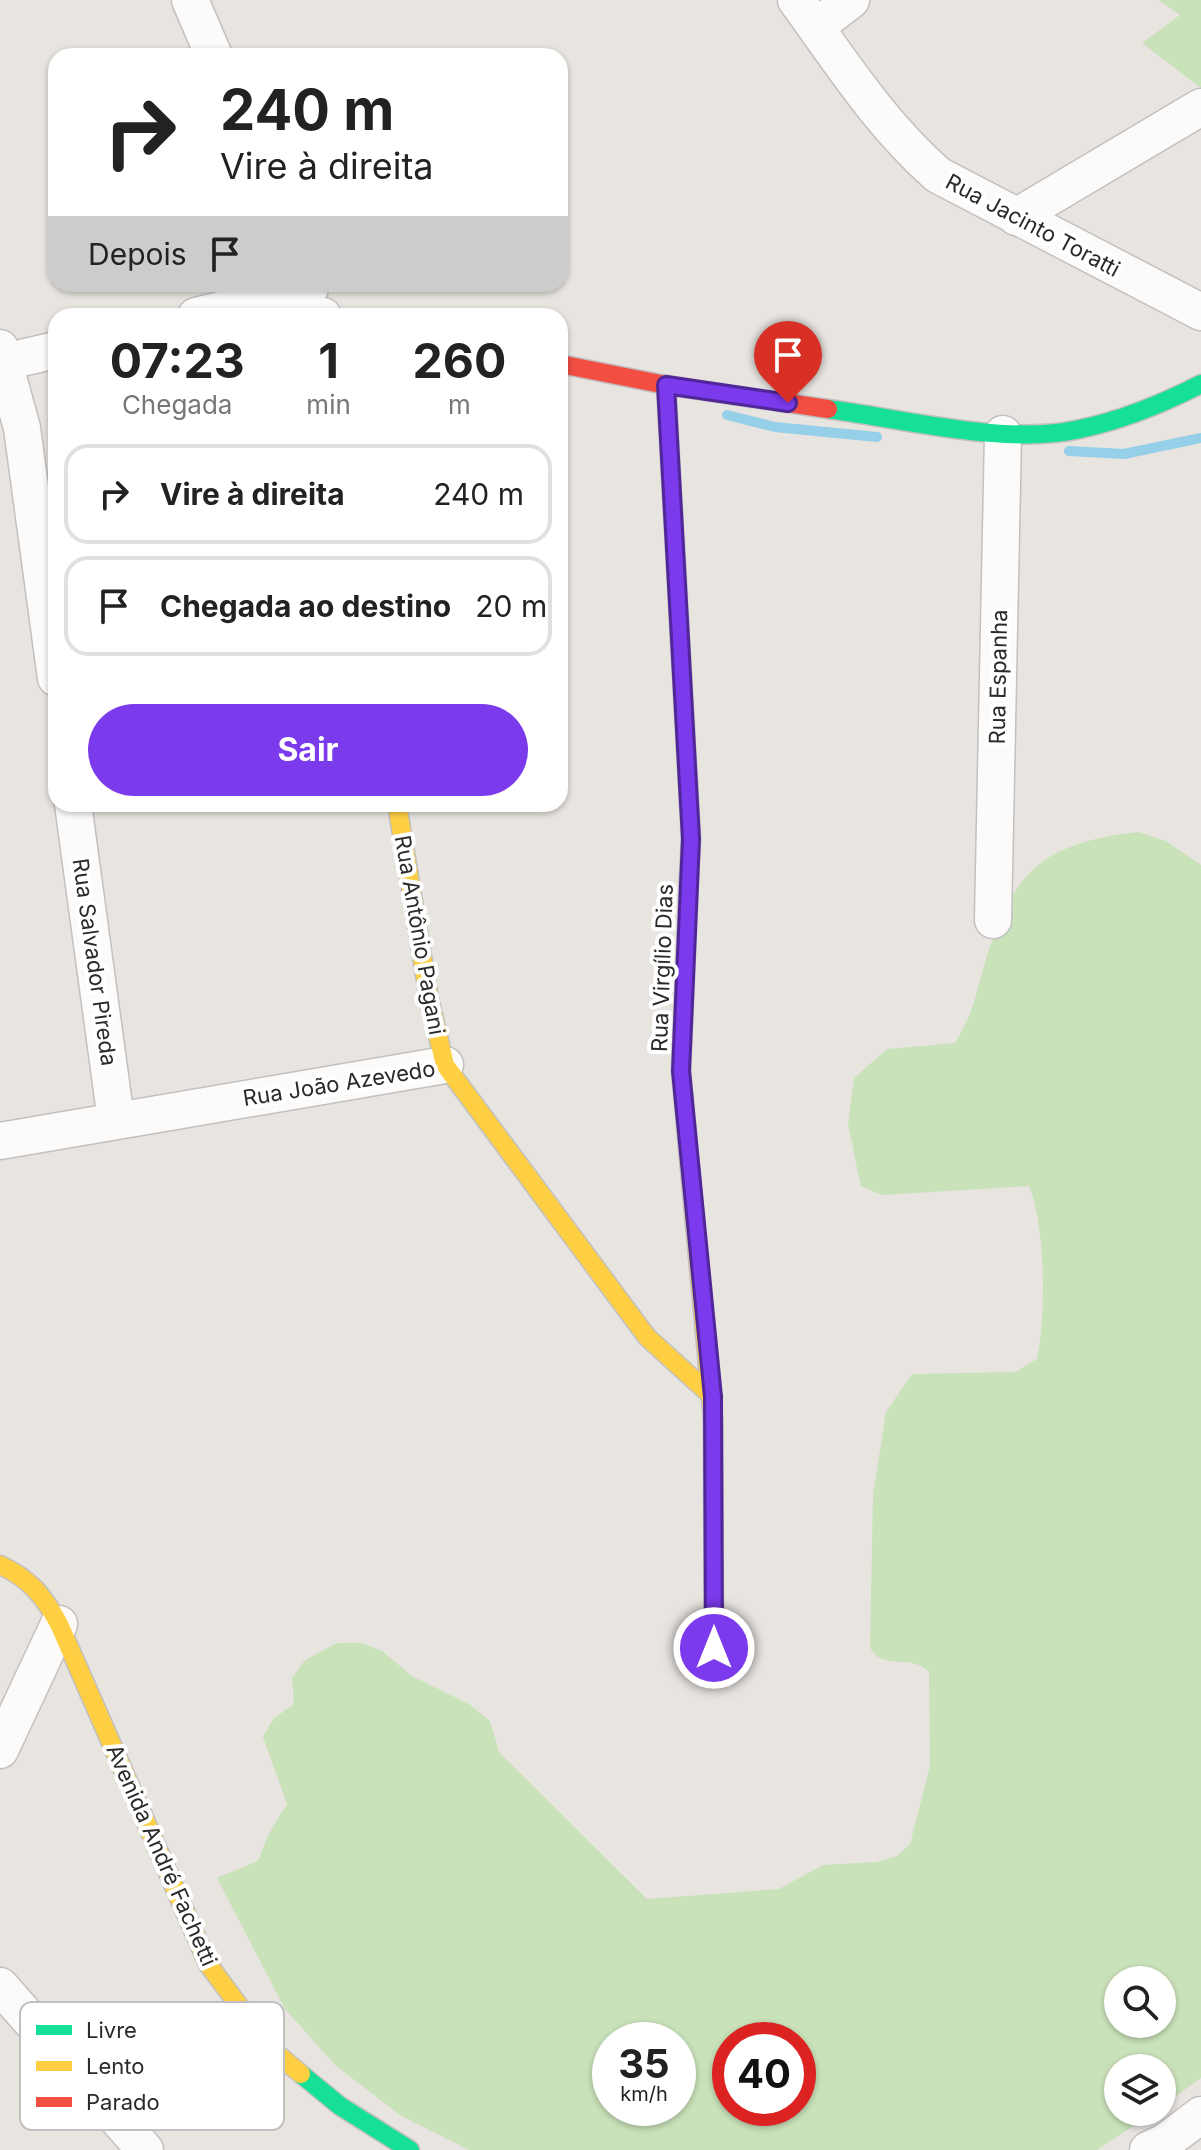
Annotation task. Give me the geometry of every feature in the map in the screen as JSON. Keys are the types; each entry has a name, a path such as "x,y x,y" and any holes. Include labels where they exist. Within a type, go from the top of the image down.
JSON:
{"street":[{"path":"190,0 211,48"},
{"path":"806,14 851,0"},
{"name":"Rua Jacinto Toratti","path":"806,14 871,106 910,150 938,175 1201,312"},
{"path":"1016,217 1201,107"},
{"path":"275,308 315,304"},
{"path":"48,351 2,358 22,428 48,619"},
{"path":"568,366 666,385 1003,434 1077,430 1153,408 1201,384"},
{"name":"Rua Virgílio Dias","path":"666,385 691,839 681,1071 713,1397 714,1648"},
{"name":"Rua Espanha","path":"993,920 1003,434"},
{"name":"Rua Salvador Pireda","path":"74,812 116,1120"},
{"name":"Rua Antônio Pagani","path":"398,812 429,999 445,1065"},
{"name":"Rua João Azevedo","path":"0,1141 445,1065 647,1337 713,1397"},
{"name":"Avenida André Fachetti","path":"0,1565 19,1572 40,1589 59,1624 208,1964 236,2002"},
{"path":"0,1750 59,1624"},
{"path":"0,1986 20,2009"},
{"name":"Avenida André Fachetti","path":"284,2060 340,2106 410,2150"},
{"path":"1148,2150 1165,2142 1201,2115"},
{"path":"127,2130 145,2150"}],"green space":[{"path":"1159,0 1201,0 1201,88 1142,43 1180,15"},
{"path":"1138,832 1166,841 1201,865 1201,2078 1176,2096 1176,2054 1104,2054 1104,2126 1133,2126 1097,2150 469,2150 401,2116 335,2065 285,2009 217,1878 258,1861 269,1833 287,1804 263,1737 273,1719 294,1704 292,1678 305,1660 337,1643 362,1643 382,1651 412,1676 469,1704 490,1721 499,1752 647,1899 779,1889 823,1865 876,1862 897,1856 910,1844 930,1766 929,1672 914,1663 881,1658 870,1647 873,1494 886,1412 912,1374 1015,1372 1037,1359 1043,1271 1039,1224 1029,1186 882,1195 861,1186 848,1125 854,1078 887,1049 955,1043 970,1013 995,931 1007,905 1020,884 1036,867 1078,844"}],"waterway":[{"path":"727,415 775,427 877,437"},
{"path":"1069,451 1124,454 1201,438"}],"traffic: fast":[{"path":"828,409 988,433 1051,433 1080,429 1127,416 1201,384"},
{"path":"713,1420 714,1648"},
{"path":"301,2074 340,2106 410,2150"}],"traffic: slow":[{"path":"398,812 429,999 445,1065 647,1337 713,1397"},
{"path":"689,876 681,1071 713,1420"},
{"path":"0,1565 35,1589 59,1624 208,1964 236,2002"},
{"path":"284,2060 301,2074"}],"traffic: jam":[{"path":"568,366 666,385 828,409"},
{"path":"666,385 691,839 689,876"}],"route":[{"path":"714,1648 713,1397 681,1071 691,839 666,385 788,403"}]}
